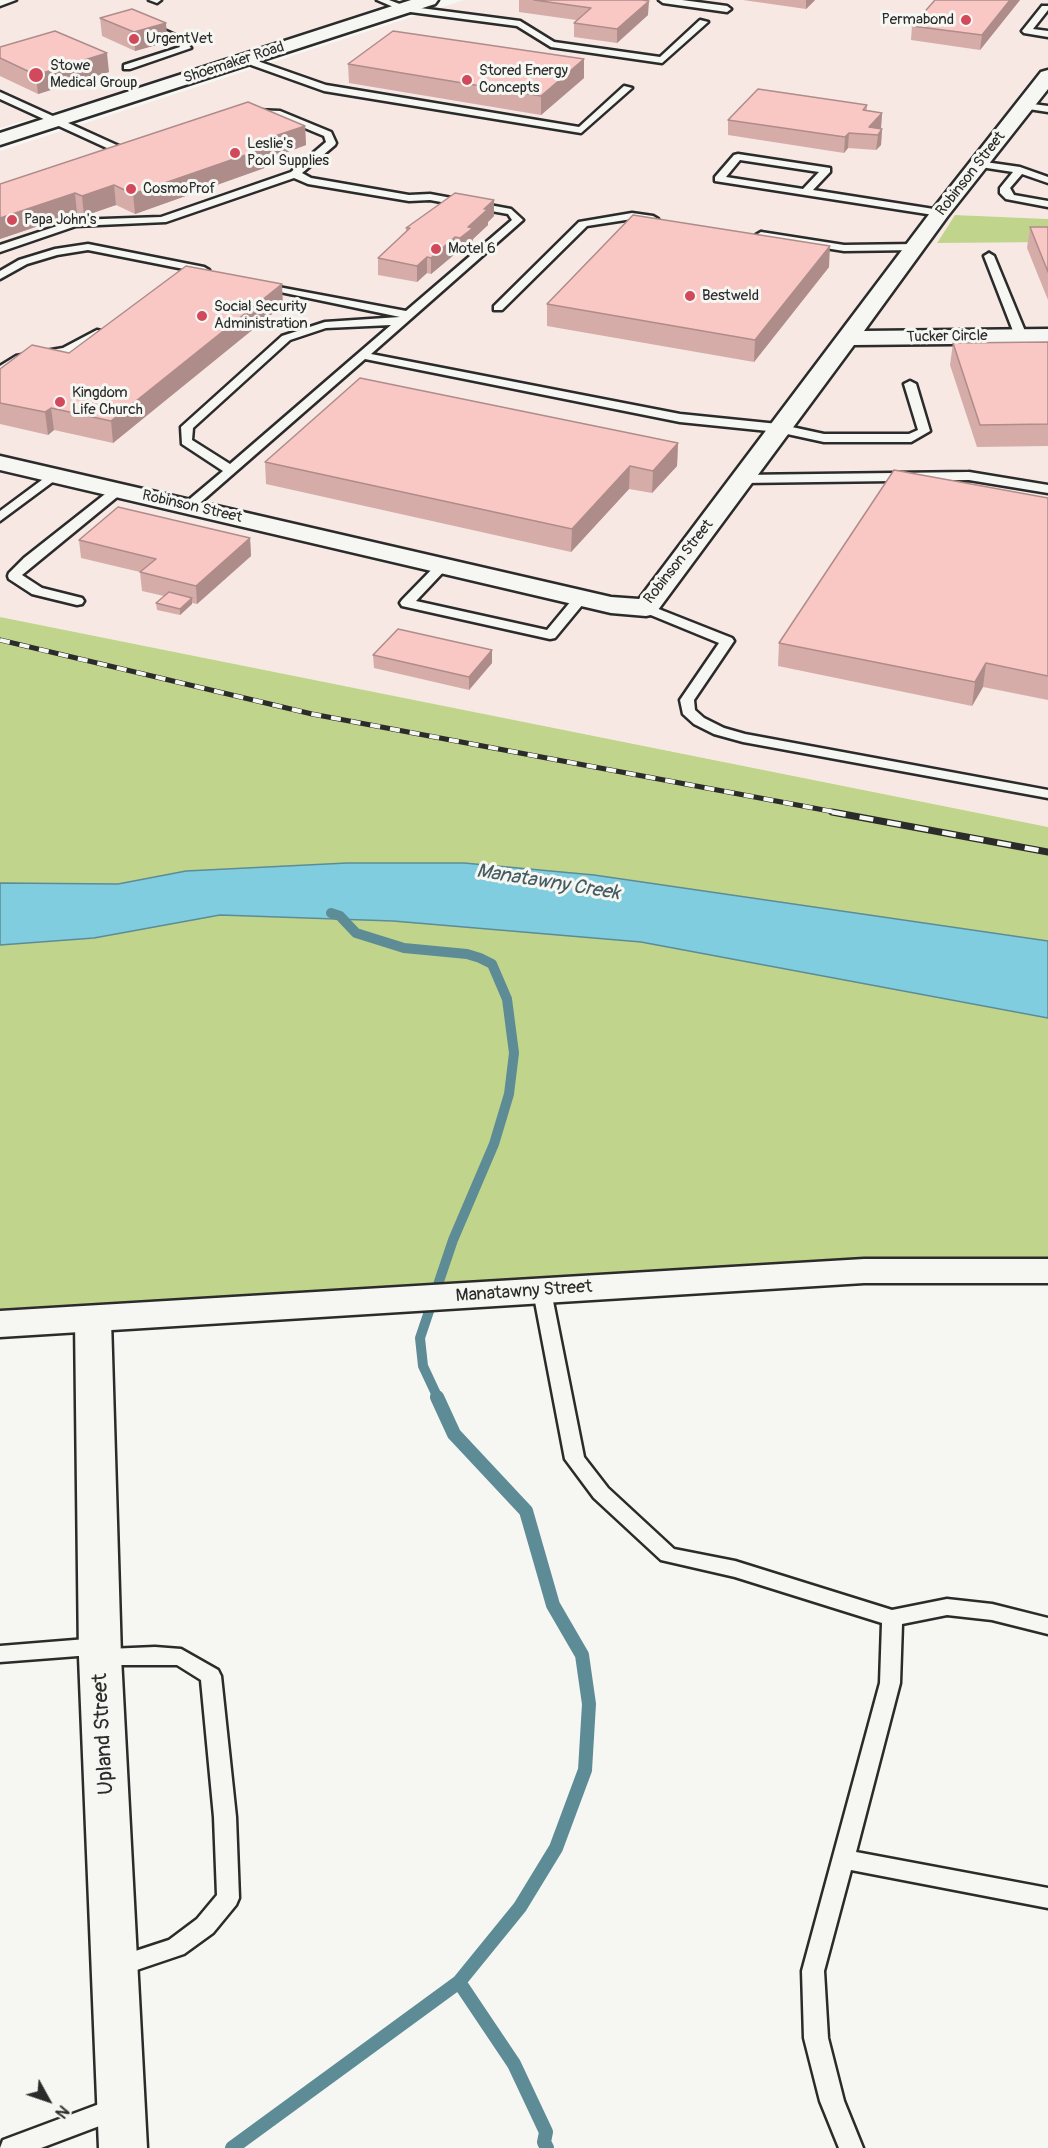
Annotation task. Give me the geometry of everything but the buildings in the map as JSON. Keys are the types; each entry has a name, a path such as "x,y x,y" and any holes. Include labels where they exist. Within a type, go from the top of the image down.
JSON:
{"street":[{"name":"Shoemaker Road","path":"0,138 429,0"},
{"name":"Robinson Street","path":"0,462 611,605 646,608 778,428 978,164 1036,107 1048,76"},
{"name":"Tucker Circle","path":"847,338 1048,336"},
{"name":"Manatawny Street","path":"0,1324 864,1271 1048,1271"},
{"name":"Upland Street","path":"93,1320 100,1652 123,2148"}],"lane":[{"path":"0,3 12,0"},
{"path":"381,0 403,8 520,24 551,44 662,60 703,22"},
{"path":"663,0 727,9"},
{"path":"1045,8 1028,31 1048,34"},
{"path":"127,67 186,48 181,41 142,24"},
{"path":"243,60 324,88 581,130 627,88"},
{"path":"0,95 47,123 128,154"},
{"path":"0,249 75,223 162,220 295,174 331,143 328,134 277,113 258,112 247,115"},
{"path":"806,192 826,170 738,157 719,179 940,213"},
{"path":"978,164 1020,170 1048,180"},
{"path":"1020,170 1005,188 1005,193 1016,199 1048,204"},
{"path":"189,507 518,220 511,212 430,197 409,198 308,182 295,174"},
{"path":"498,308 583,224 632,216 668,222"},
{"path":"750,234 844,248 916,247"},
{"path":"0,276 23,262 55,252 88,247 219,273"},
{"path":"989,256 1021,336"},
{"path":"170,278 185,267"},
{"path":"248,281 403,318"},
{"path":"230,470 186,441 187,427 286,338 325,325 403,318"},
{"path":"0,371 20,358 41,357 67,351 89,340 109,325"},
{"path":"361,355 680,418 778,428 824,438 911,438 924,431 910,384"},
{"path":"0,517 54,475"},
{"path":"742,479 969,476 1048,489"},
{"path":"77,601 36,591 14,576 29,561 118,490"},
{"path":"442,566 407,603 550,635 581,598"},
{"path":"646,608 726,641 687,700 688,711 699,721 719,731 743,738 1048,794"},
{"path":"542,1291 575,1459 609,1500 668,1555 735,1569 892,1618 947,1607 992,1612 1048,1626"},
{"path":"851,2148 832,2101 816,2038 813,1971 890,1683 892,1618"},
{"path":"0,1654 100,1652 181,1657 211,1676 225,1828 228,1898 205,1926 176,1947 115,1967"},
{"path":"843,1859 1048,1898"},
{"path":"12,2148 121,2107"}],"shaded area":[{"path":"0,0 429,0 0,128"},
{"path":"464,0 1048,0 1048,219 956,215 937,242 1048,242 1048,827 0,617 0,151"}],"green space":[{"path":"955,215 1048,219 1048,242 937,243"},
{"path":"0,617 1048,827 1048,1285 864,1271 0,1320"}],"water":[{"name":"Manatawny Creek","path":"347,863 464,863 594,875 1048,941 1048,1018 641,942 393,921 220,915 94,938 0,945 0,883 118,884 186,871"}],"waterway":[{"path":"331,913 340,916 356,933 404,948 467,954 480,958 492,964 507,999 514,1053 509,1094 494,1144 453,1240 420,1338 423,1366 438,1398"},
{"path":"437,1397 454,1434 526,1511 553,1605 582,1655 589,1704 585,1770 556,1848 520,1907 459,1982"},
{"path":"232,2148 459,1982"},
{"path":"459,1982 514,2064 546,2132 544,2142 547,2148"}],"railway":[{"path":"0,640 312,714 840,813"},
{"path":"832,812 1048,852"}],"place":[{"name":"Permabond","path":"966,20"},
{"name":"UrgentVet","path":"134,39"},
{"name":"Stowe Medical Group","path":"36,75"},
{"name":"Stored Energy Concepts","path":"467,80"},
{"name":"Leslie's Pool Supplies","path":"235,153"},
{"name":"CosmoProf","path":"131,189"},
{"name":"Papa John's","path":"12,220"},
{"name":"Motel 6","path":"436,249"},
{"name":"Bestweld","path":"690,296"},
{"name":"Social Security Administration","path":"202,316"},
{"name":"Kingdom Life Church","path":"60,402"}]}
